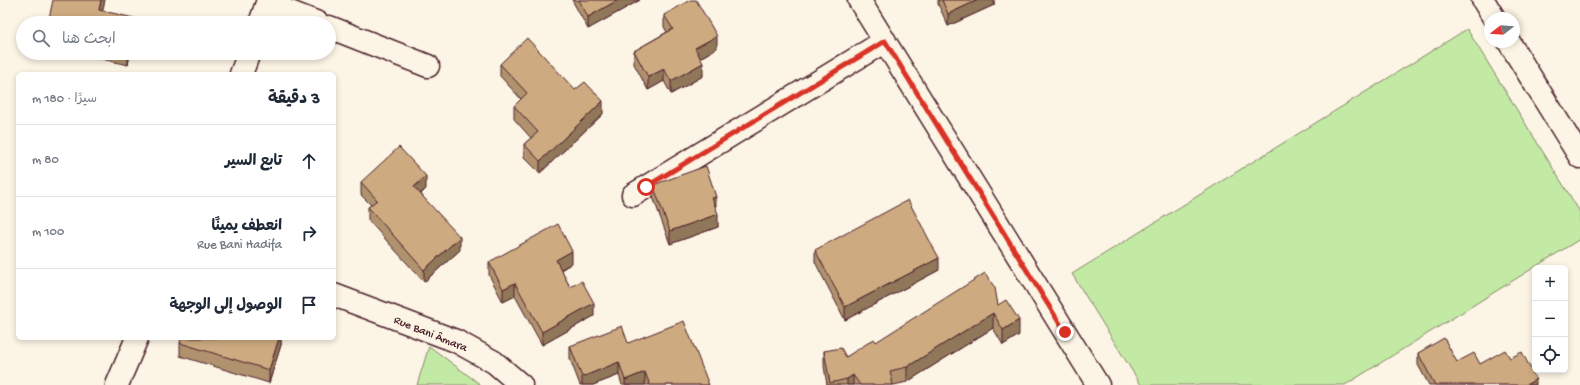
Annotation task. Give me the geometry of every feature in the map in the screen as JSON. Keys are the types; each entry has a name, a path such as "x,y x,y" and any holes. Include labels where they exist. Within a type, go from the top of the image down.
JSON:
{"street":[{"path":"859,0 1098,385"},
{"path":"1483,0 1490,12"},
{"path":"263,16 268,1 302,16"},
{"path":"336,30 428,66"},
{"path":"633,195 885,41"},
{"path":"1513,48 1580,157"},
{"path":"242,72 246,60"},
{"name":"Rue Bani Âmara","path":"336,296 456,340 494,362 521,385"},
{"path":"117,385 136,340"}],"green space":[{"path":"1467,29 1580,212 1580,239 1538,265 1532,265 1532,269 1345,385 1141,385 1072,274"},
{"path":"429,346 481,385 417,385"}],"building":[{"path":"53,0 101,0 99,10 125,16 50,16"},
{"path":"579,0 618,0 588,17"},
{"path":"690,0 696,0 717,36 695,48 703,63 671,81 664,69 648,77 634,51 673,29 664,15"},
{"path":"942,0 978,0 948,14"},
{"path":"527,38 575,90 585,82 603,101 540,161 524,144 538,132 514,106 527,93 500,64"},
{"path":"399,147 426,176 414,187 460,237 424,270 368,207 377,200 361,182"},
{"path":"706,166 716,197 712,198 718,214 670,231 653,185"},
{"path":"908,200 939,258 845,307 815,250"},
{"path":"558,224 572,251 556,260 570,287 582,281 594,303 542,332 515,283 503,289 489,262"},
{"path":"985,273 995,288 998,305 1006,300 1019,320 1003,330 993,313 907,367 890,371 893,385 860,385 853,375 847,379 830,383 824,351 841,348 846,357 874,339 876,342"},
{"path":"684,321 709,385 650,385 645,372 625,380 619,362 582,377 570,346 622,326 628,343"},
{"path":"1444,338 1457,362 1474,353 1480,364 1505,350 1510,358 1522,352 1536,379 1526,385 1435,385 1418,353"},
{"path":"181,340 278,340 269,370 180,343"}],"route":[{"path":"646,187 885,41 1065,332"}]}
